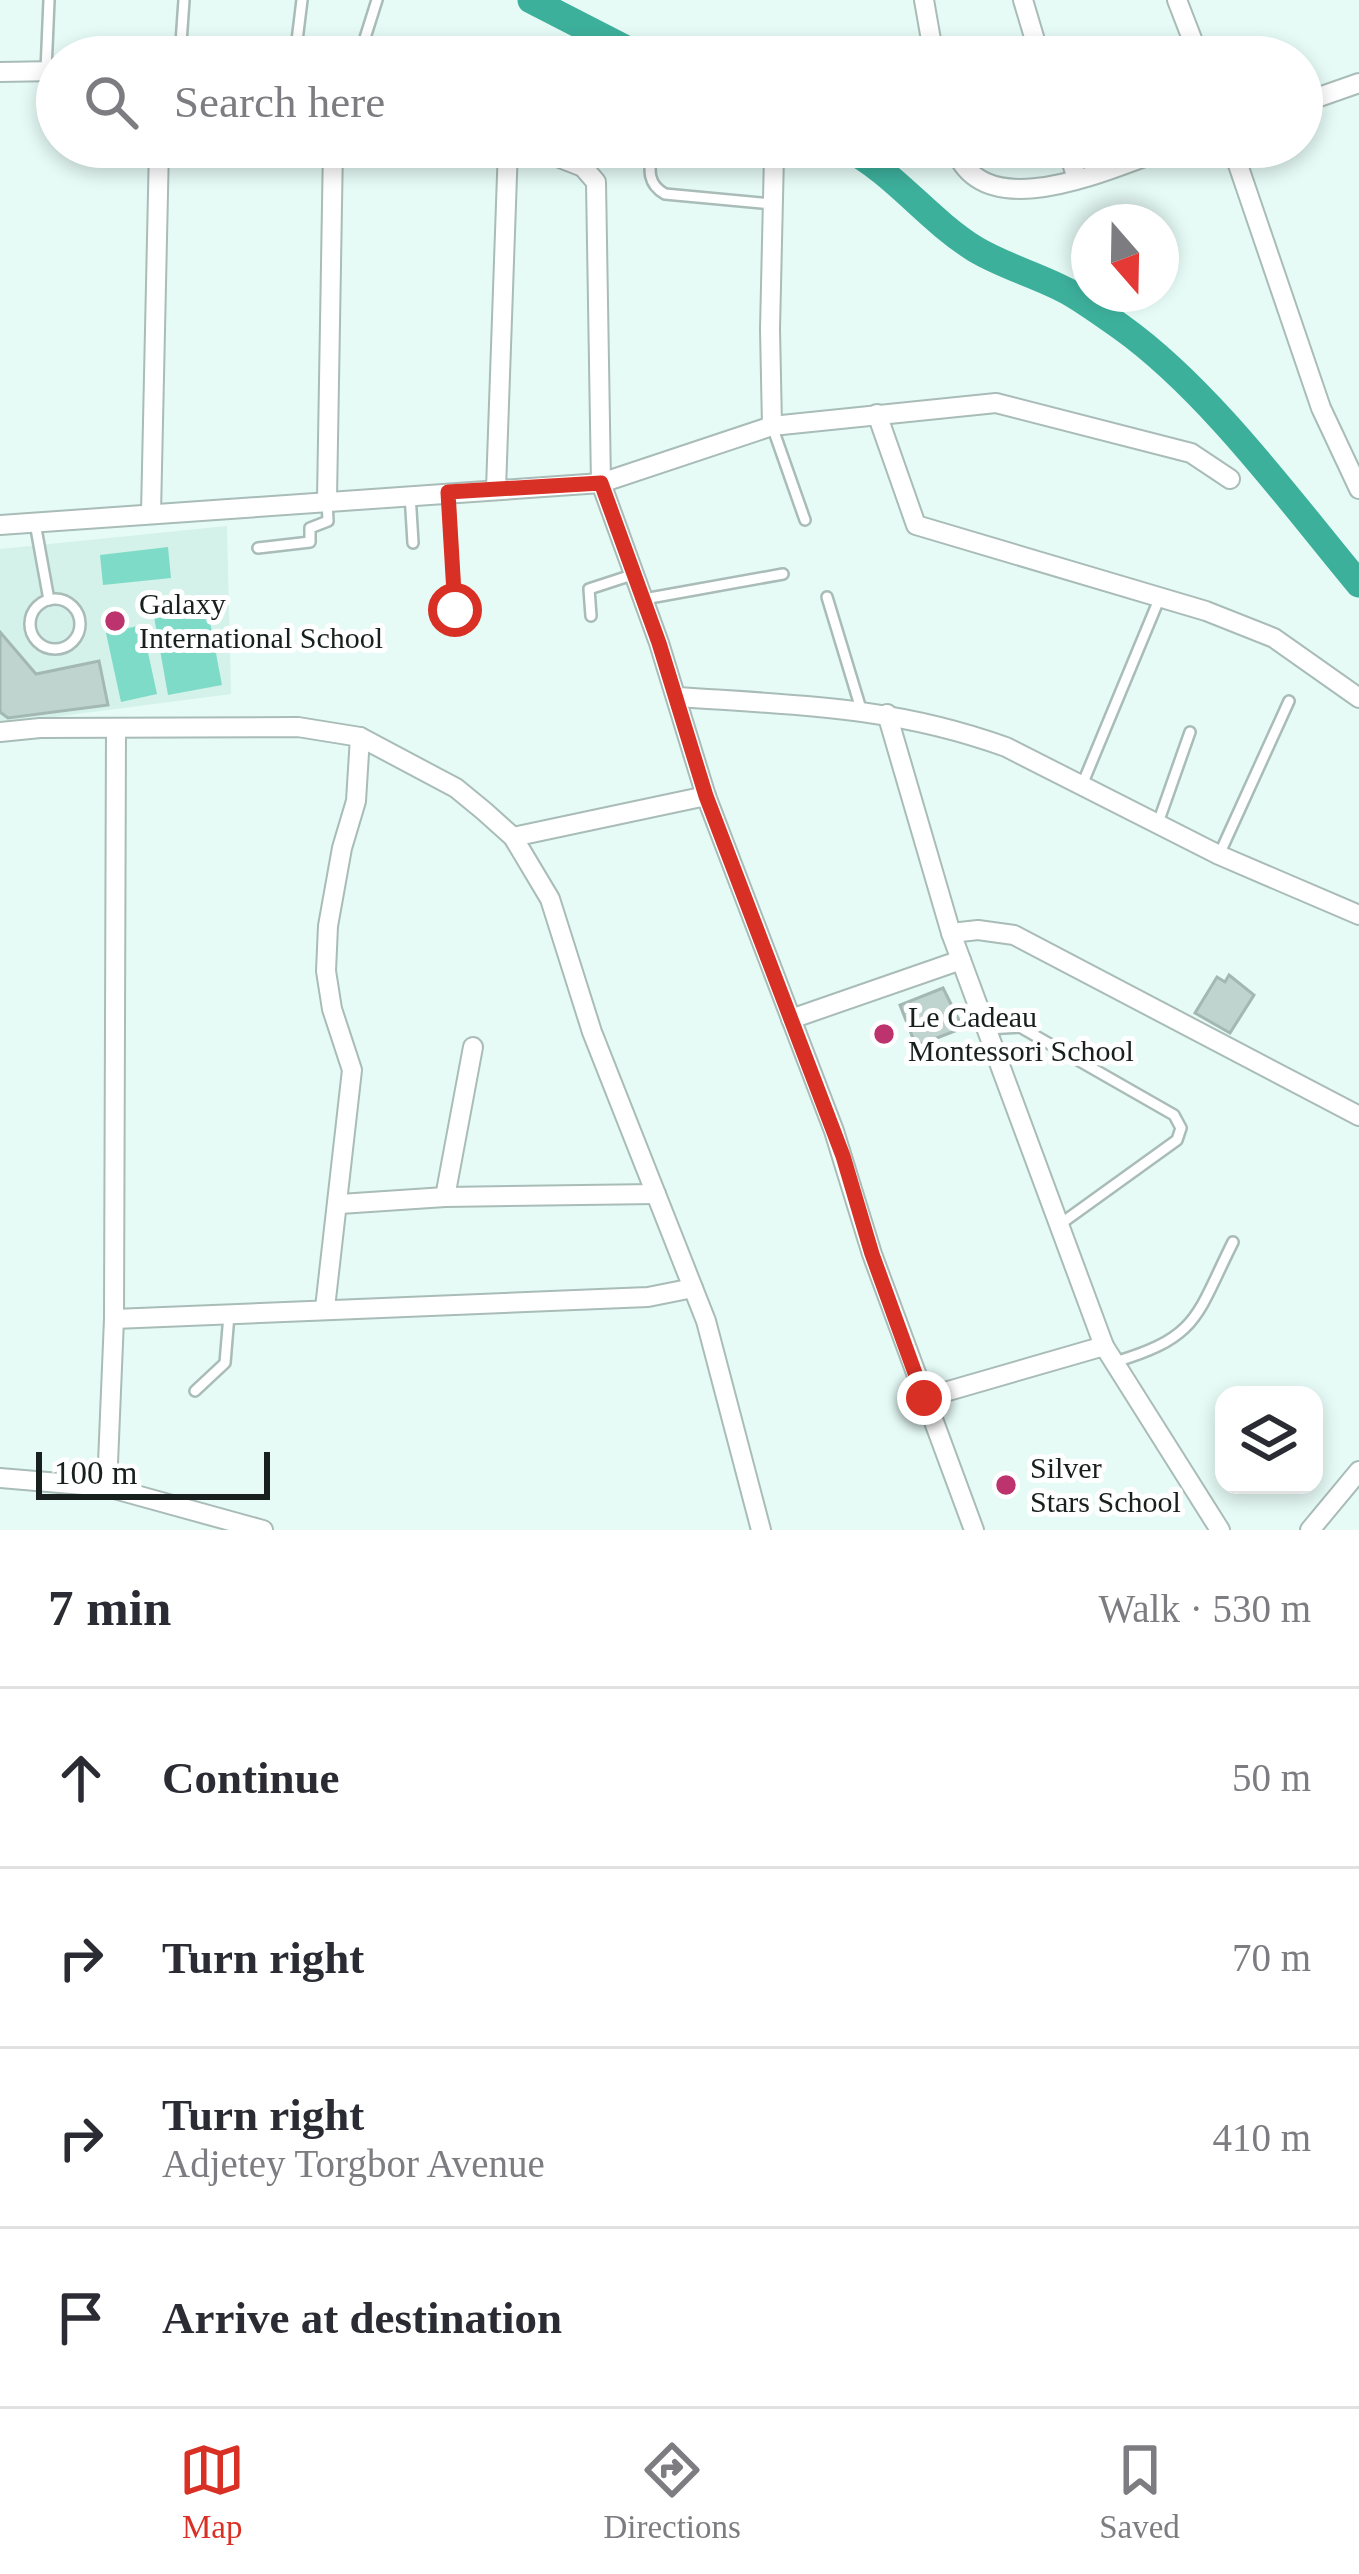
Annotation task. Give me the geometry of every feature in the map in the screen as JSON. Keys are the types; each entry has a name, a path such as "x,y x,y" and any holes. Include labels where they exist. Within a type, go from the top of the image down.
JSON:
{"street":[{"path":"924,0 930,36"},
{"path":"1023,0 1034,36"},
{"path":"1177,0 1190,36"},
{"path":"0,71 36,71"},
{"path":"1323,96 1359,83"},
{"path":"151,514 159,168"},
{"path":"327,500 333,168"},
{"path":"496,489 507,168"},
{"path":"585,168 596,182 601,483 677,697 706,796 839,1144 872,1254 974,1530"},
{"path":"772,426 774,168"},
{"path":"965,168 974,178 1016,191 1110,168"},
{"path":"1074,168 1077,179"},
{"path":"1239,168 1321,408 1359,489"},
{"path":"0,525 601,483 772,426 996,403 1191,453 1229,479"},
{"path":"877,414 916,525 1160,597 1274,638 1359,698"},
{"path":"677,697 862,709 988,740 1220,855 1359,915"},
{"path":"887,714 951,933 1109,1354 1220,1530"},
{"path":"0,732 298,727 360,737 456,788 513,837 550,899 592,1032 706,1322 761,1530"},
{"path":"107,1487 114,1319 116,729"},
{"path":"326,1308 352,1070 332,1009 326,971 342,848 356,801 360,737"},
{"path":"513,837 706,796"},
{"path":"951,933 978,930 1014,935 1359,1116"},
{"path":"791,1018 961,960"},
{"path":"445,1197 473,1047"},
{"path":"340,1204 445,1197 656,1194"},
{"path":"114,1319 648,1297 693,1288"},
{"path":"924,1398 1109,1354"},
{"path":"1310,1530 1359,1471"},
{"path":"0,1478 107,1487 263,1530"}],"lane":[{"path":"50,0 51,36"},
{"path":"181,36 184,0"},
{"path":"298,36 302,0"},
{"path":"366,36 377,0"},
{"path":"650,168 649,176 664,194 773,204"},
{"path":"772,426 805,520"},
{"path":"448,492 455,610"},
{"path":"410,494 413,543"},
{"path":"258,548 310,542 310,528 328,521 327,500"},
{"path":"35,523 49,600"},
{"path":"590,616 589,589 635,574"},
{"path":"644,599 783,574"},
{"path":"827,597 862,709"},
{"path":"1082,785 1160,597"},
{"path":"49,600 64,601 79,618 74,640 61,649 45,647 30,630 35,608 49,600"},
{"path":"1220,855 1289,701"},
{"path":"1158,823 1190,732"},
{"path":"986,1029 1020,1027 1174,1115 1180,1127 1177,1140 1059,1225"},
{"path":"1109,1354 1147,1353 1190,1327 1233,1242"},
{"path":"195,1391 225,1363 229,1315"}],"shaded area":[{"name":"Galaxy International School","path":"227,526 231,694 0,724 0,549"}],"green space":[{"path":"168,547 171,578 103,585 100,555"},
{"path":"206,601 222,685 168,695 153,611"},
{"path":"142,625 157,694 121,702 106,633"}],"building":[{"path":"0,632 36,674 99,661 108,705 8,718 0,712"},
{"path":"1229,975 1254,995 1230,1033 1195,1013 1217,977 1225,982"},
{"path":"943,988 963,1028 916,1046 900,1005"}],"waterway":[{"path":"531,0 601,36"},
{"path":"878,168 975,249 1074,295 1153,352 1247,448 1359,584"}],"place":[{"name":"Galaxy International School","path":"115,621"},
{"name":"Le Cadeau Montessori School","path":"884,1034"},
{"name":"Silver Stars School","path":"1006,1485"}],"route":[{"path":"455,610 448,492 601,483 659,643 706,796 843,1156 872,1254 924,1398"}]}
